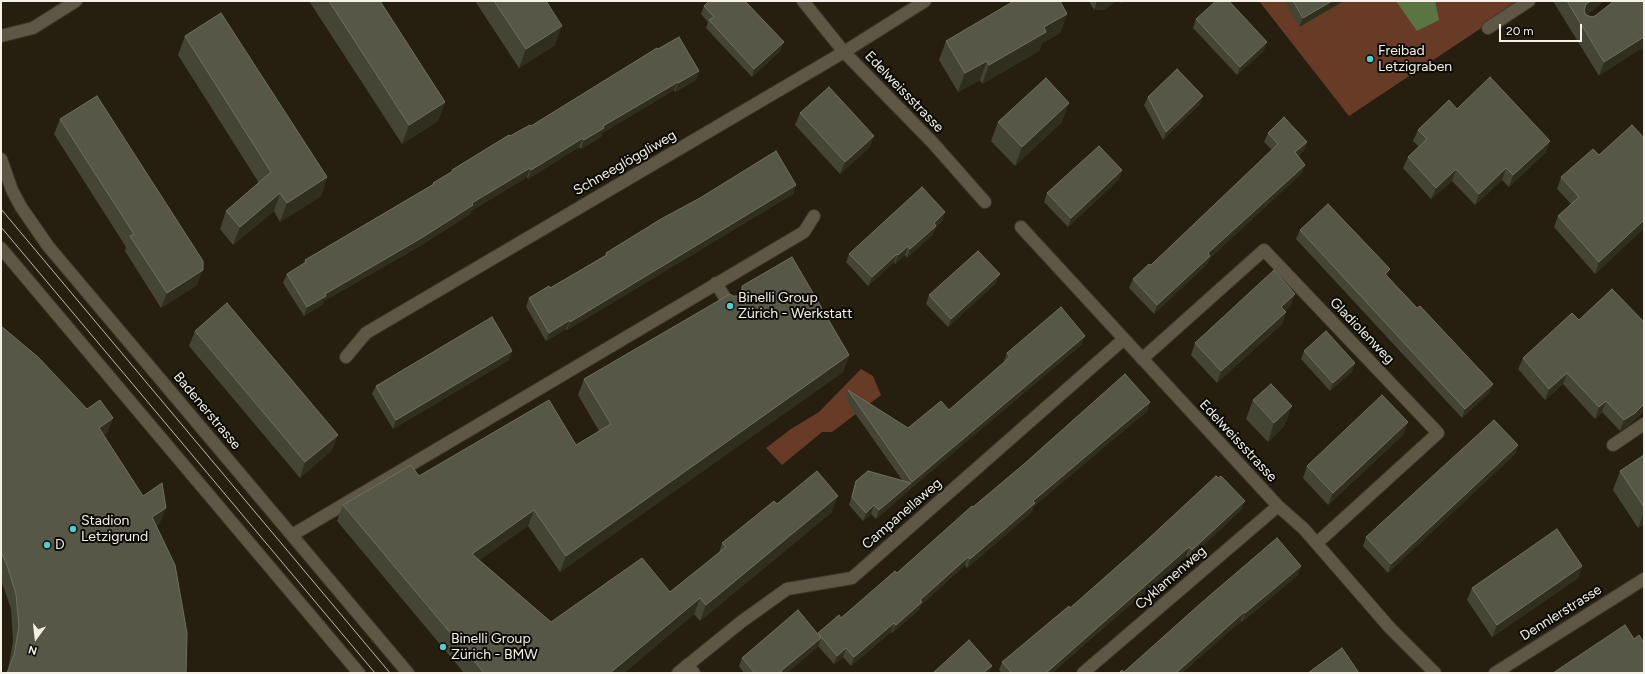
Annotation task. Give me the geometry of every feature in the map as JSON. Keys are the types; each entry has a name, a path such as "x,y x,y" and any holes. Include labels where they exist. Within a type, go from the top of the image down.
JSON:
{"street":[{"path":"1,36 33,28 76,1"},
{"name":"Edelweissstrasse","path":"803,1 844,52 933,143 985,202"},
{"name":"Schneeglöggliweg","path":"346,357 366,333 844,52 924,1"},
{"path":"1488,28 1529,1"},
{"name":"Badenerstrasse","path":"1,158 12,190 21,207 48,246 408,673"},
{"path":"292,535 804,232 814,216"},
{"name":"Edelweissstrasse","path":"1021,227 1278,506 1304,529 1317,543 1390,628 1435,673"},
{"path":"1,248 359,673"},
{"name":"Gladiolenweg","path":"1142,359 1264,250 1438,433 1317,543"},
{"path":"716,283 730,306"},
{"name":"Campanellaweg","path":"687,670 741,622 787,589 852,578 1124,339"},
{"path":"1613,445 1644,424"},
{"name":"Cyklamenweg","path":"1083,673 1278,506"},
{"name":"Dennlerstrasse","path":"1494,673 1644,579"}],"shaded area":[{"name":"Freibad Letzigraben","path":"1259,1 1522,1 1349,116"},
{"path":"1396,1 1435,1 1439,20 1417,31"},
{"path":"861,369 873,376 881,395 832,432 822,432 782,465 766,448 791,429 819,412"}],"building":[{"path":"329,1 380,1 445,102 409,125"},
{"path":"494,1 546,1 562,26 526,49"},
{"path":"709,1 745,1 784,42 754,69 709,20 714,17 704,6"},
{"path":"1014,1 1060,1 1067,14 1044,27 1046,32 989,65 987,61 965,73 946,41"},
{"path":"1216,1 1229,1 1267,42 1240,67 1196,19"},
{"path":"1293,1 1332,1 1303,18"},
{"path":"1567,1 1591,1 1586,4 1584,11 1586,15 1592,17 1614,1 1644,1 1644,37 1604,62"},
{"path":"221,13 327,177 287,203 280,193 240,227 226,211 271,172 185,36"},
{"path":"679,37 699,71 603,126 604,128 584,140 583,138 531,170 530,168 472,203 473,205 423,237 325,294 326,296 307,307 287,274 306,262 305,260 434,184 433,183 453,171 452,170 509,135 510,136 530,125 531,126 657,48 658,49"},
{"path":"1177,69 1203,96 1166,132 1148,97"},
{"path":"1490,77 1550,141 1513,175 1506,168 1479,194 1456,169 1436,188 1408,157 1427,139 1418,130 1449,100 1457,109"},
{"path":"1046,78 1069,103 1022,147 998,122"},
{"path":"829,87 874,136 845,162 800,113"},
{"path":"97,96 203,261 203,270 167,293 130,236 134,234 60,119"},
{"path":"1284,117 1307,142 1295,152 1305,165 1208,253 1210,256 1157,305 1133,279 1149,264 1151,265 1278,144 1268,133"},
{"path":"1632,125 1644,138 1644,220 1599,262 1558,216 1579,197 1561,177 1593,149 1599,155"},
{"path":"1099,146 1122,170 1071,218 1047,193"},
{"path":"776,151 796,185 570,322 570,320 549,333 529,298 549,286 550,288 607,255 606,253 661,219 700,198"},
{"path":"922,187 945,212 934,223 936,226 910,249 908,246 898,255 897,254 872,277 849,254"},
{"path":"1328,204 1390,269 1385,274 1417,308 1420,306 1493,384 1465,409 1300,230"},
{"path":"978,251 1000,274 951,319 929,295"},
{"path":"792,257 849,355 566,556 534,510 472,554 551,622 642,558 670,592 726,547 722,543 774,501 777,504 817,471 838,496 706,605 700,598 610,673 484,673 343,505 411,465 419,476 549,400 576,445 611,424 584,379 730,294 733,296 740,296 743,293 742,286"},
{"path":"1274,270 1295,294 1281,307 1286,312 1221,371 1195,343"},
{"path":"1612,289 1644,322 1644,404 1635,413 1624,420 1606,401 1599,407 1567,373 1549,389 1523,358 1572,313 1579,320"},
{"path":"227,303 338,435 305,462 195,331"},
{"path":"1061,307 1085,336 912,482 848,390 908,428 941,401 949,410 1010,357 1007,353"},
{"path":"492,317 512,351 396,420 376,386"},
{"name":"Stadion Letzigrund","path":"1,326 38,357 87,409 100,400 113,418 99,428 143,496 162,483 166,508 152,517 175,565 187,633 186,673 7,673 14,655 19,626 16,594 7,565 1,552"},
{"path":"1326,331 1355,363 1333,383 1304,351"},
{"path":"1125,374 1150,402 1033,501 1035,503 970,559 968,557 920,600 922,602 896,625 894,623 854,657 846,648 837,656 818,633 839,615 841,618 895,571 897,573 972,506 973,507 1024,464"},
{"path":"1271,384 1292,406 1274,423 1253,400"},
{"path":"1382,395 1408,422 1333,493 1307,466"},
{"path":"1494,420 1518,445 1391,564 1366,537"},
{"path":"1644,455 1644,507 1620,471"},
{"path":"868,471 911,483 879,510 874,505 866,513 852,497 856,481"},
{"path":"1216,476 1218,478 1221,476 1245,501 1192,550 1189,547 1046,673 1012,673 1002,662 1069,606 1070,608 1146,541"},
{"path":"1557,529 1582,566 1497,625 1472,588"},
{"path":"1277,538 1301,566 1245,613 1244,612 1176,673 1119,673 1122,670 1124,672"},
{"path":"798,610 821,638 781,671 783,673 755,673 742,658"},
{"path":"1625,625 1634,639 1639,635 1644,643 1644,673 1553,673"},
{"path":"969,640 992,666 983,673 933,673"},
{"path":"1342,648 1359,673 1308,673"}],"tram line":[{"path":"1,209 390,673"},
{"path":"1,227 375,673"}],"place":[{"name":"Freibad Letzigraben","path":"1370,59"},
{"name":"Binelli Group Zürich - Werkstatt","path":"730,306"},
{"name":"Stadion Letzigrund","path":"73,529"},
{"name":"D","path":"47,545"},
{"name":"Binelli Group Zürich - BMW","path":"443,647"}]}
